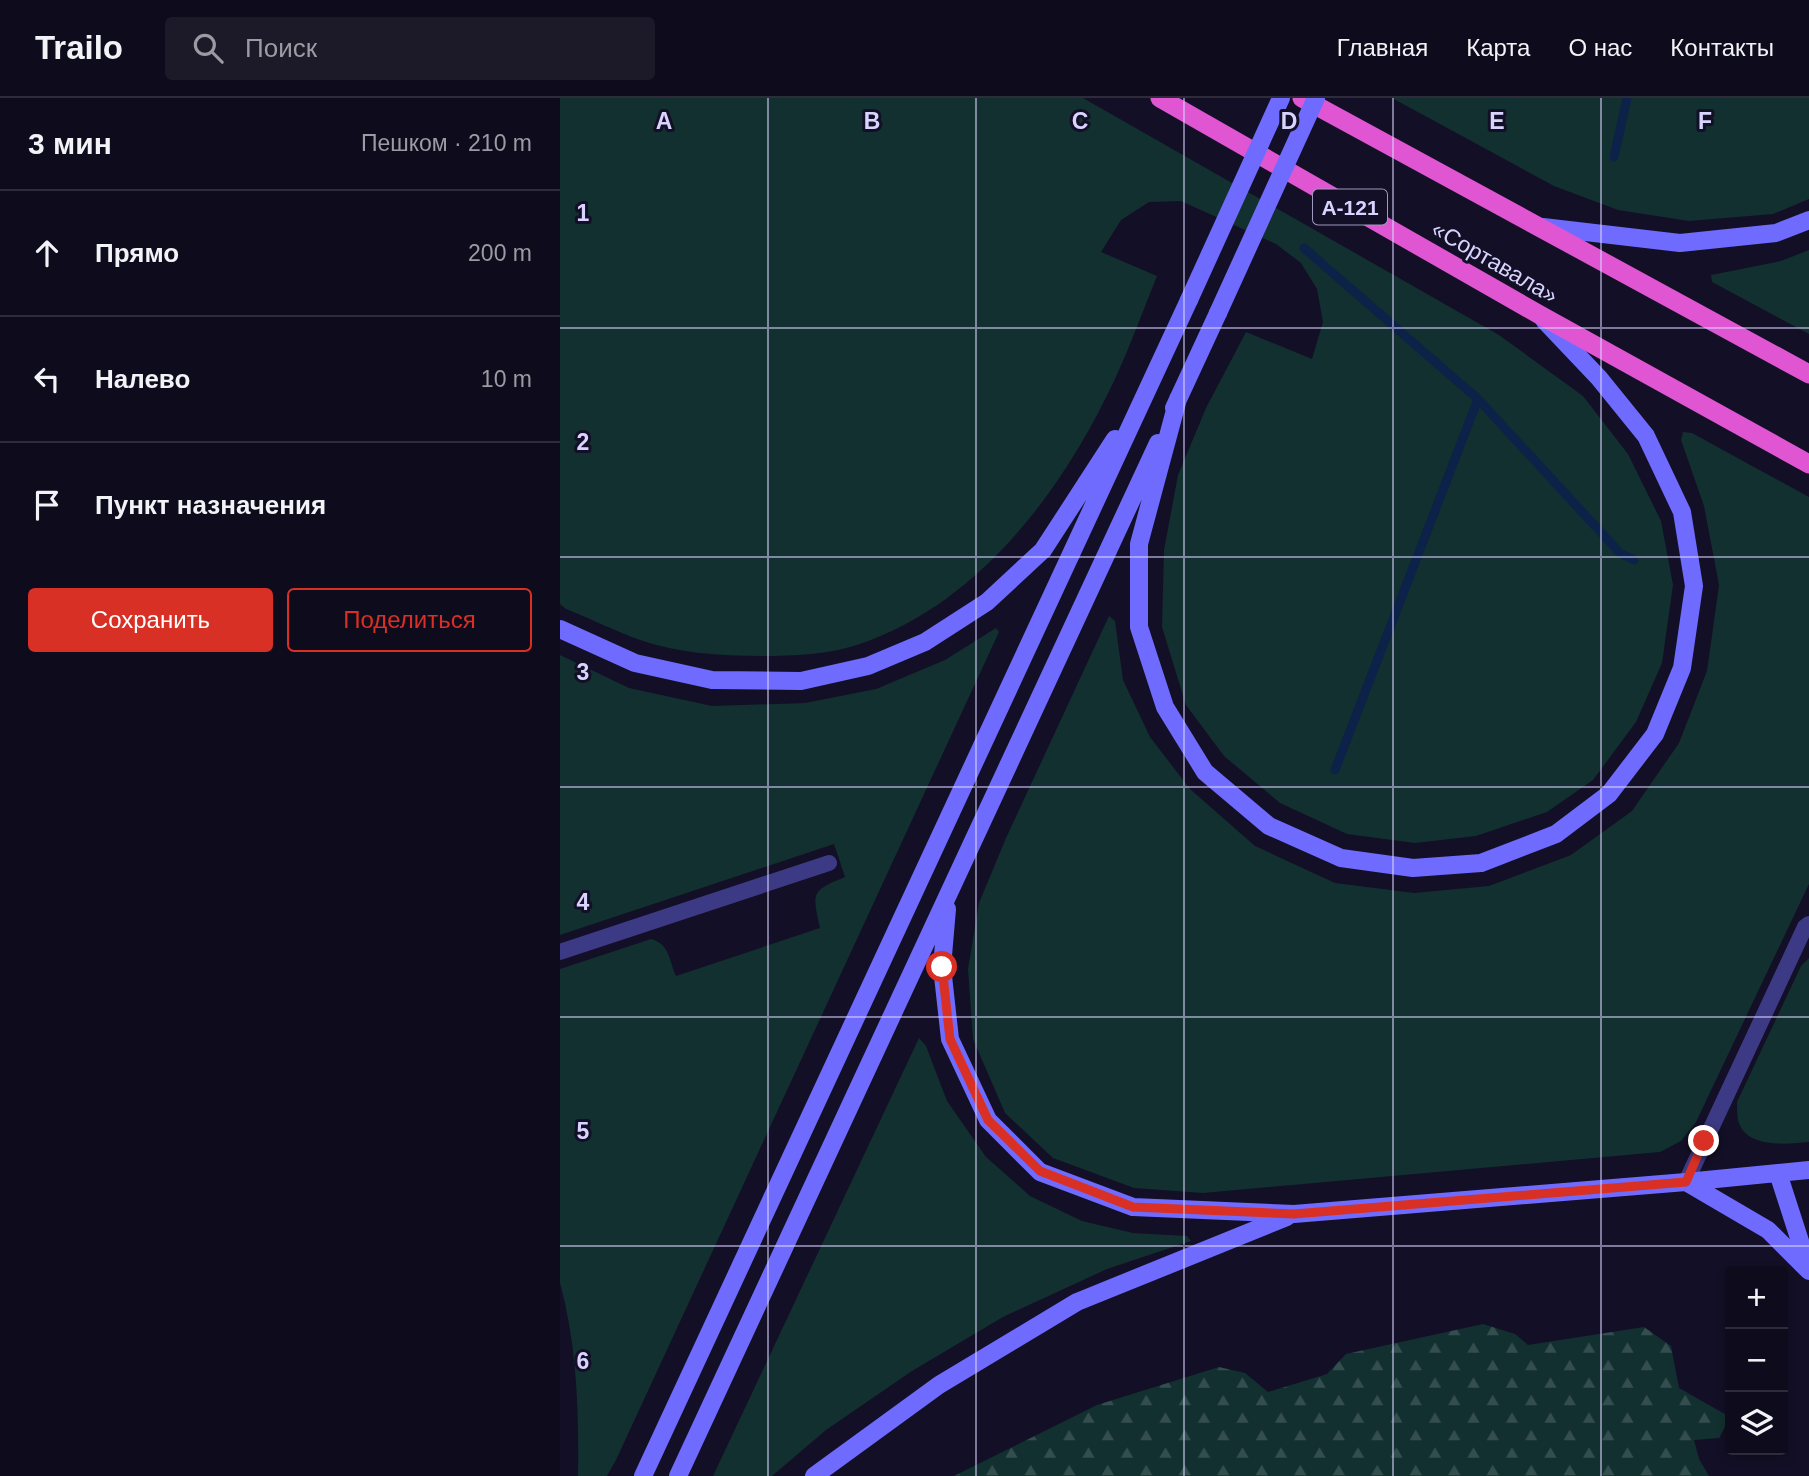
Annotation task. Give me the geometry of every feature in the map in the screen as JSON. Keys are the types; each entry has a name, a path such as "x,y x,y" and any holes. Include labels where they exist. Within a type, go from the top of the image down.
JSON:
{"highway":[{"name":"«Сортавала»","path":"1160,98 1540,315 1809,464"},
{"path":"1302,98 1809,374"}],"main road":[{"path":"643,1476 1281,98"},
{"path":"678,1476 1317,98"},
{"path":"1538,227 1680,243 1776,233 1809,220"},
{"path":"1178,399 1139,544 1139,627 1165,707 1205,772 1269,826 1341,858 1413,868 1481,863 1556,834 1609,793 1655,734 1682,668 1694,586 1682,512 1646,436 1599,378 1540,315"},
{"path":"560,629 635,663 712,680 801,681 869,666 925,642 986,602 1043,550 1149,386"},
{"path":"948,896 942,967 950,1039 988,1120 1040,1171 1133,1207 1294,1214 1809,1170"},
{"path":"1777,1173 1809,1270"},
{"path":"1686,1182 1768,1230 1809,1270"},
{"path":"814,1476 939,1385 1077,1302 1294,1214"}],"lane":[{"path":"560,952 829,863"},
{"path":"1686,1182 1805,927 1809,924"}],"green space":[{"path":"560,98 1083,98 1499,335 1583,396 1628,454 1661,521 1673,585 1662,663 1636,722 1593,780 1547,812 1476,836 1415,843 1347,834 1280,803 1224,756 1186,705 1162,627 1164,550 1178,475 1206,408 1246,332 1312,359 1323,322 1317,289 1301,263 1276,244 1181,201 1149,202 1121,220 1101,252 1157,276 1115,379 1094,421 1043,501 1013,538 980,571 943,601 903,625 860,644 823,653 785,656 714,654 669,648 631,636 566,609 560,604"},
{"path":"1392,98 1809,98 1809,199 1773,214 1689,221 1618,210 1554,186"},
{"path":"1809,250 1809,334 1712,282 1711,275 1781,261"},
{"path":"1683,432 1692,433 1809,497 1809,884 1696,1122 1681,1141 1660,1152 1203,1193 1134,1188 1053,1158 1005,1113 973,1039 968,969 979,903 1006,838 1109,616 1115,621 1123,680 1150,737 1190,789 1255,846 1335,883 1414,893 1489,886 1571,855 1632,811 1679,743 1707,671 1719,585 1704,506 1681,440"},
{"path":"996,628 999,632 616,1460 607,1476 578,1476 576,1379 560,1283 560,969 651,939 665,949 676,976 820,928 815,900 817,894 826,886 845,877 834,844 560,935 560,655 629,688 712,706 805,703 876,689 945,660"},
{"path":"1809,958 1809,1142 1768,1143 1749,1136 1742,1129 1738,1120 1737,1102 1801,966"},
{"path":"919,1038 926,1046 947,1101 986,1157 1030,1196 1082,1221 1133,1233 1187,1236 1191,1241 1107,1269 1003,1317 912,1371 826,1430 772,1476 713,1476"},
{"path":"1483,1324 1515,1334 1528,1345 1644,1327 1671,1346 1679,1388 1725,1414 1725,1427 1719,1438 1694,1440 1699,1459 1709,1476 954,1476 1097,1405 1219,1367 1245,1373 1268,1392 1327,1374 1346,1354"}],"waterway":[{"path":"1614,157 1627,98"},
{"path":"1304,248 1478,399 1620,553 1634,560"},
{"path":"1335,770 1478,399"}],"route":[{"path":"942,967 950,1039 988,1120 1040,1171 1133,1207 1294,1214 1686,1182 1704,1141"}]}
